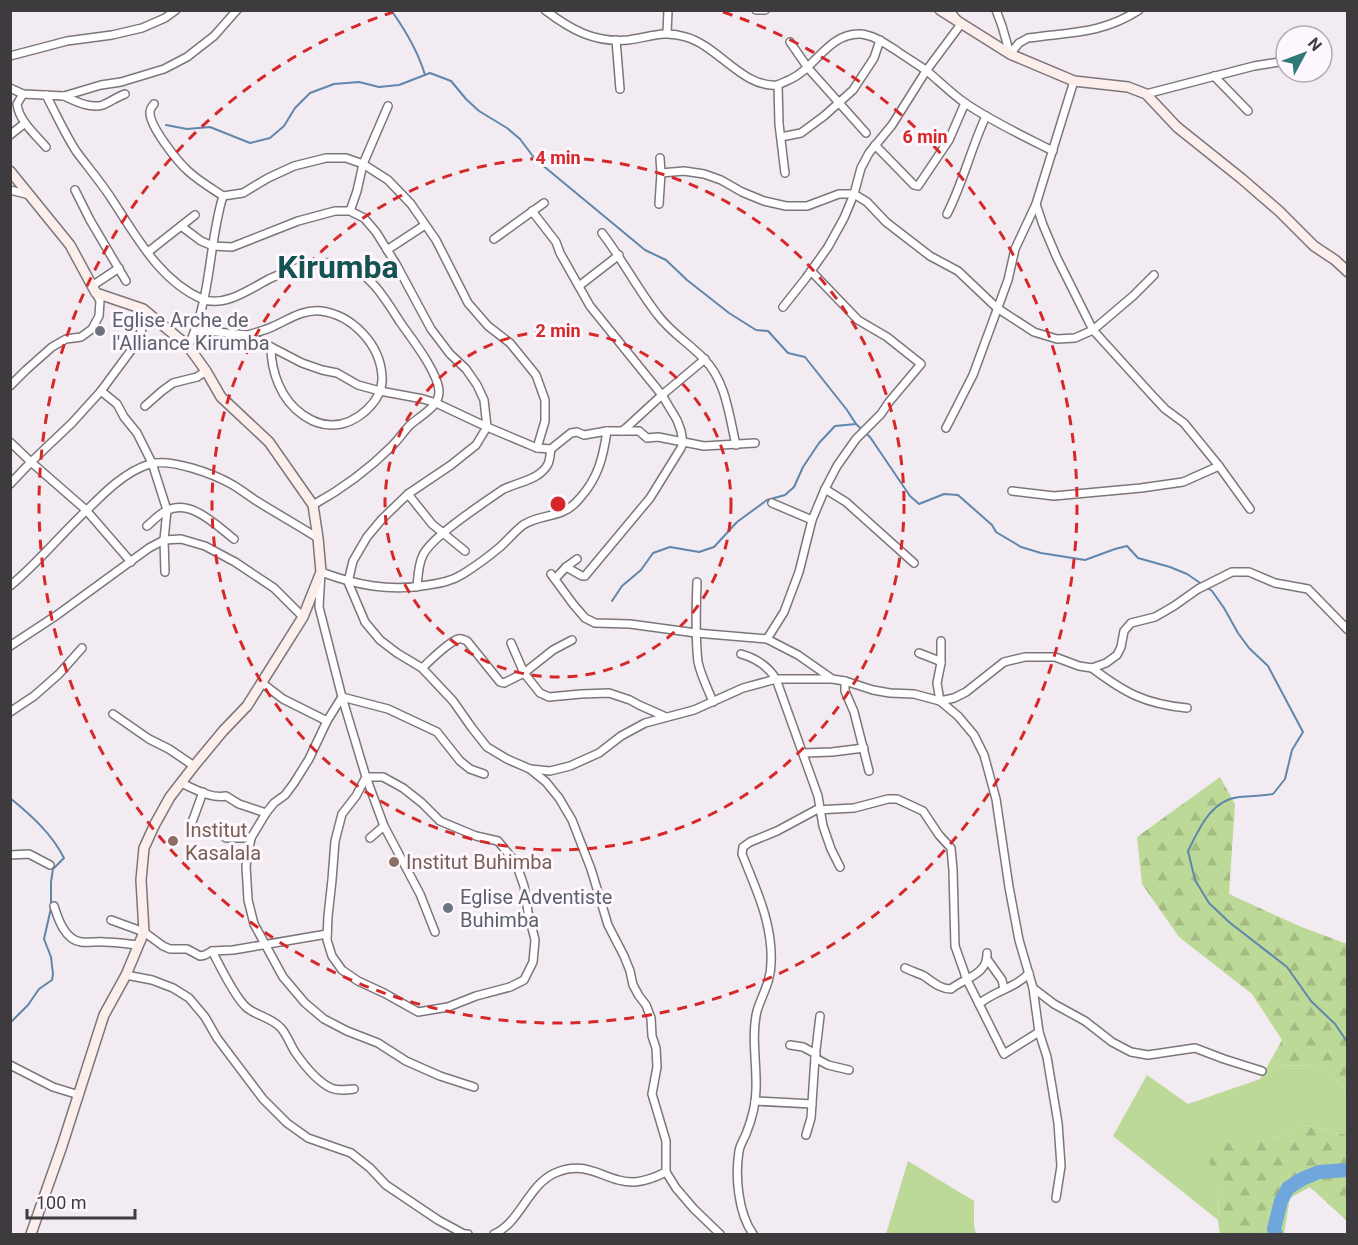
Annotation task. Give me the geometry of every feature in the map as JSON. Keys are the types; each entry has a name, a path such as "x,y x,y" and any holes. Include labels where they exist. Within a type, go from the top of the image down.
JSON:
{"street":[{"path":"10,56 67,41 142,28 165,18 176,10"},
{"path":"10,87 23,94 64,96 164,69 187,57 214,36 237,10"},
{"path":"545,10 561,23 584,35 605,40 628,40 667,33 688,37 709,47 758,83 778,85 795,78 827,48 843,37 860,34 880,40 926,71 965,103 1002,126 1053,151"},
{"path":"667,33 668,10"},
{"path":"756,10 765,10"},
{"path":"940,10 1010,54 1074,81 1128,87 1146,94 1177,127 1279,210 1314,246 1335,260 1347,272"},
{"path":"950,10 961,24"},
{"path":"996,10 1010,54"},
{"path":"1010,54 1019,43 1028,38 1095,30 1116,23 1139,10"},
{"path":"783,307 828,247 844,218 861,168 869,153 892,125 926,71 961,24"},
{"path":"616,40 620,89"},
{"path":"781,137 801,133 854,90 874,58 880,40"},
{"path":"790,42 808,68 866,133"},
{"path":"1146,94 1274,63"},
{"path":"1214,76 1248,111"},
{"path":"946,428 973,375 1008,280 1015,249 1036,204 1074,81"},
{"path":"778,85 785,173"},
{"path":"23,94 14,111 46,147"},
{"path":"64,96 82,104 102,105 125,94"},
{"path":"46,95 76,150 148,252 167,276 187,291 204,300 222,301 299,268 322,262 344,265 358,271 372,283 431,369 439,385 440,395 436,403 409,426 393,445 362,473 332,495 312,506"},
{"path":"875,145 918,186 949,140 965,103"},
{"path":"154,104 150,114 152,123 169,148 186,170 223,196 243,193 294,166 326,158 346,158 363,164 388,180 411,204 436,240 468,303 488,326 510,343 536,375 545,400 545,421 537,448"},
{"path":"350,211 363,164 388,106"},
{"path":"946,214 986,116"},
{"path":"10,135 25,123"},
{"path":"659,204 660,158"},
{"path":"10,171 70,245 100,301 99,316 92,329 81,337 66,339 52,347 10,386"},
{"path":"661,173 684,171 704,174 764,201 786,206 807,206 839,194 854,194 867,202 886,222 930,256 958,271 997,308 1034,332 1057,339 1075,339 1093,330 1134,296 1154,275"},
{"path":"10,190 30,195"},
{"path":"75,190 126,281"},
{"path":"188,346 196,330 204,300 218,213 223,196"},
{"path":"494,239 544,203"},
{"path":"1036,204 1042,225 1093,330 1150,394 1184,423 1250,509"},
{"path":"181,226 201,241 213,246 232,246 298,221 335,211 350,211 364,218 387,250 431,329 477,385 484,400 487,427 476,445 408,494 382,519 367,537 353,561 348,582 365,622 380,640 422,668 453,701 487,747 530,769 560,798 572,820 591,869 608,925 624,956 633,985 646,1005 651,1018 657,1067 652,1094 666,1141 666,1172 688,1202 720,1234"},
{"path":"532,211 556,242 597,314 662,395 677,420 683,443 650,498 585,576 566,567"},
{"path":"148,252 195,215"},
{"path":"387,250 425,225"},
{"path":"602,233 662,322 705,359 717,376 736,444"},
{"path":"579,286 619,255"},
{"path":"94,290 119,268"},
{"path":"767,639 784,612 799,572 812,519 837,466 860,435 881,414 921,364 887,338 858,320 811,271"},
{"path":"94,290 143,309 188,346 221,397 269,442 312,506 321,572 318,607 342,696 366,777 384,826 420,894 435,932"},
{"path":"10,484 101,391 135,345 142,329 143,309"},
{"path":"248,335 272,327 296,315 320,311 344,317 370,342 383,377 380,391 369,408 354,420 334,426 316,423 299,412 285,396 274,374 271,347"},
{"path":"196,330 248,335 302,363 337,373 358,385 436,403 537,448 551,449"},
{"path":"622,431 705,359"},
{"path":"145,406 173,383 197,377 206,371"},
{"path":"101,391 117,404 137,433 152,463 167,510 164,540 165,572"},
{"path":"417,588 420,563 429,546 502,490 537,475 548,463 551,449 571,433 577,432 584,435 607,431 639,431 647,438 658,437 704,446 755,443"},
{"path":"321,572 348,582 375,587 417,588 456,578 499,547 523,526 540,518 551,517 566,511 573,506 592,483 597,472 607,431"},
{"path":"10,442 86,510 131,562"},
{"path":"10,586 24,575 113,485 152,463 172,464 200,470 232,484 318,538"},
{"path":"1012,491 1054,496 1141,488 1183,482 1219,466"},
{"path":"825,489 846,502 914,563"},
{"path":"408,494 432,524 465,551"},
{"path":"772,503 812,519"},
{"path":"147,526 167,510 189,509 197,512 234,538"},
{"path":"10,646 149,548 164,540 182,539 205,546 235,562 274,588 303,617"},
{"path":"576,559 553,577 585,618 595,623 630,624 767,639 798,655 832,679"},
{"path":"31,1234 104,1015 126,975 144,932 141,880 144,848 170,797 223,731 248,706 303,617 321,572"},
{"path":"940,702 966,693 1004,662 1025,657 1055,657 1092,668 1106,663 1117,655 1125,630 1131,623 1155,617 1198,589 1232,572 1249,572 1275,583 1308,590 1347,630"},
{"path":"697,582 698,662 713,702"},
{"path":"422,668 447,646 461,639 473,647 500,682 504,683 525,673 553,650 572,640"},
{"path":"940,702 937,682 941,663 941,640"},
{"path":"511,643 525,673 540,693 549,697 609,693 666,717"},
{"path":"10,712 42,689 82,648"},
{"path":"919,653 941,663"},
{"path":"741,654 771,670 776,679 818,796 823,826 840,867"},
{"path":"1092,668 1133,696 1187,708"},
{"path":"530,769 550,771 570,766 599,753 621,736 645,723 694,710 743,688 776,679 832,679 873,690 914,694 940,702 958,716 974,735 984,755 996,799 1017,930 1034,988 1039,1032 1047,1057 1058,1123 1061,1166 1056,1198"},
{"path":"845,681 845,691 854,712 869,771"},
{"path":"262,683 284,699 327,721"},
{"path":"342,696 294,783 266,813 251,838 246,866 248,900 254,924 283,976 305,1003 324,1019 378,1043 406,1061 440,1076 474,1087"},
{"path":"342,696 388,709 437,732 470,770 484,774"},
{"path":"113,714 194,766"},
{"path":"804,753 864,748"},
{"path":"366,777 383,777 403,788 440,821 476,836 498,841 516,863 524,886 535,940 533,962 524,980 510,987 476,996 448,1007 418,1012 358,981 342,970 332,956 327,940 335,841 342,814 356,796 366,777"},
{"path":"181,783 216,796 226,796 239,804 266,813"},
{"path":"192,834 191,825 203,792"},
{"path":"753,1234 746,1225 742,1213 737,1180 739,1149 754,1110 757,1013 769,978 771,964 770,936 765,912 742,854 743,847 750,842 820,809 854,808 888,799 897,799 923,811 951,848 955,946 966,980 1004,1054 1039,1032"},
{"path":"370,838 384,826"},
{"path":"226,838 251,838"},
{"path":"10,855 29,854 50,865"},
{"path":"54,906 62,927 79,942 138,945"},
{"path":"111,920 144,932 163,946 171,949 187,949 200,956 212,951 233,950 327,934"},
{"path":"212,951 244,1006 279,1026 316,1078 331,1088 354,1089"},
{"path":"905,968 951,990 958,983 982,970 987,956 1002,980 1004,989"},
{"path":"979,1004 986,998 1023,980 1029,973"},
{"path":"126,975 152,980 173,988 189,998 205,1017 217,1038 262,1100 287,1123 308,1138 351,1153 386,1185 438,1220 465,1234"},
{"path":"1034,988 1054,1004 1085,1021 1112,1042 1131,1052 1148,1055 1195,1048 1262,1071"},
{"path":"806,1135 811,1118 820,1016"},
{"path":"790,1045 803,1047 828,1065 849,1070"},
{"path":"10,1065 53,1087 79,1095"},
{"path":"755,1101 812,1104"},
{"path":"494,1234 502,1231 538,1186 553,1174 572,1168 592,1169 633,1182 649,1180 666,1172"}],"green space":[{"path":"1220,777 1235,804 1229,894 1299,926 1347,944 1347,1091 1321,1066 1268,1065 1282,1040 1252,994 1179,937 1142,884 1137,837"},
{"path":"1268,1065 1321,1066 1347,1091 1347,1135 1300,1124 1284,1135 1272,1139 1248,1139 1208,1154 1219,1193 1218,1220 1113,1136 1147,1075 1188,1104 1260,1079"},
{"path":"1300,1124 1347,1135 1347,1221 1310,1187 1290,1198 1284,1234 1220,1234 1219,1193 1207,1154 1217,1141 1272,1139 1284,1135"},
{"path":"908,1161 974,1201 976,1234 886,1234"}],"waterway":[{"path":"391,10 411,41 425,75"},
{"path":"166,125 187,129 210,127 250,143 270,138 284,126 295,108 310,93 334,84 359,82 379,87 399,85 430,73 451,81 479,111 507,128 520,139 535,159 645,250 666,260 729,313 756,330 768,331 788,353 805,357 856,424 870,437 910,496 919,504 944,494 958,495 992,525 996,532 1021,547 1041,553 1085,560 1127,546 1138,558 1187,574 1212,591 1249,648 1268,666 1303,732 1292,750 1285,779 1273,794 1229,799 1207,817 1188,851 1195,880 1209,903 1229,922 1287,967 1311,1001 1335,1024 1348,1043"},
{"path":"612,601 622,586 641,570 653,553 670,547 699,552 714,547 737,522 767,500 785,495 794,487 803,467 819,443 835,426 856,424"},
{"path":"10,798 40,825 64,858 53,869 51,908 44,939 51,957 52,980 39,989 28,1005 10,1023"},
{"path":"1276,1234 1274,1229 1281,1201 1288,1188 1319,1172 1348,1170"}],"place":[{"name":"Eglise Arche de l'Alliance Kirumba","path":"100,331"},
{"name":"Institut Kasalala","path":"173,841"},
{"name":"Institut Buhimba","path":"394,862"},
{"name":"Eglise Adventiste Buhimba","path":"448,908"}],"district":[{"name":"Kirumba","path":"338,267"}]}
